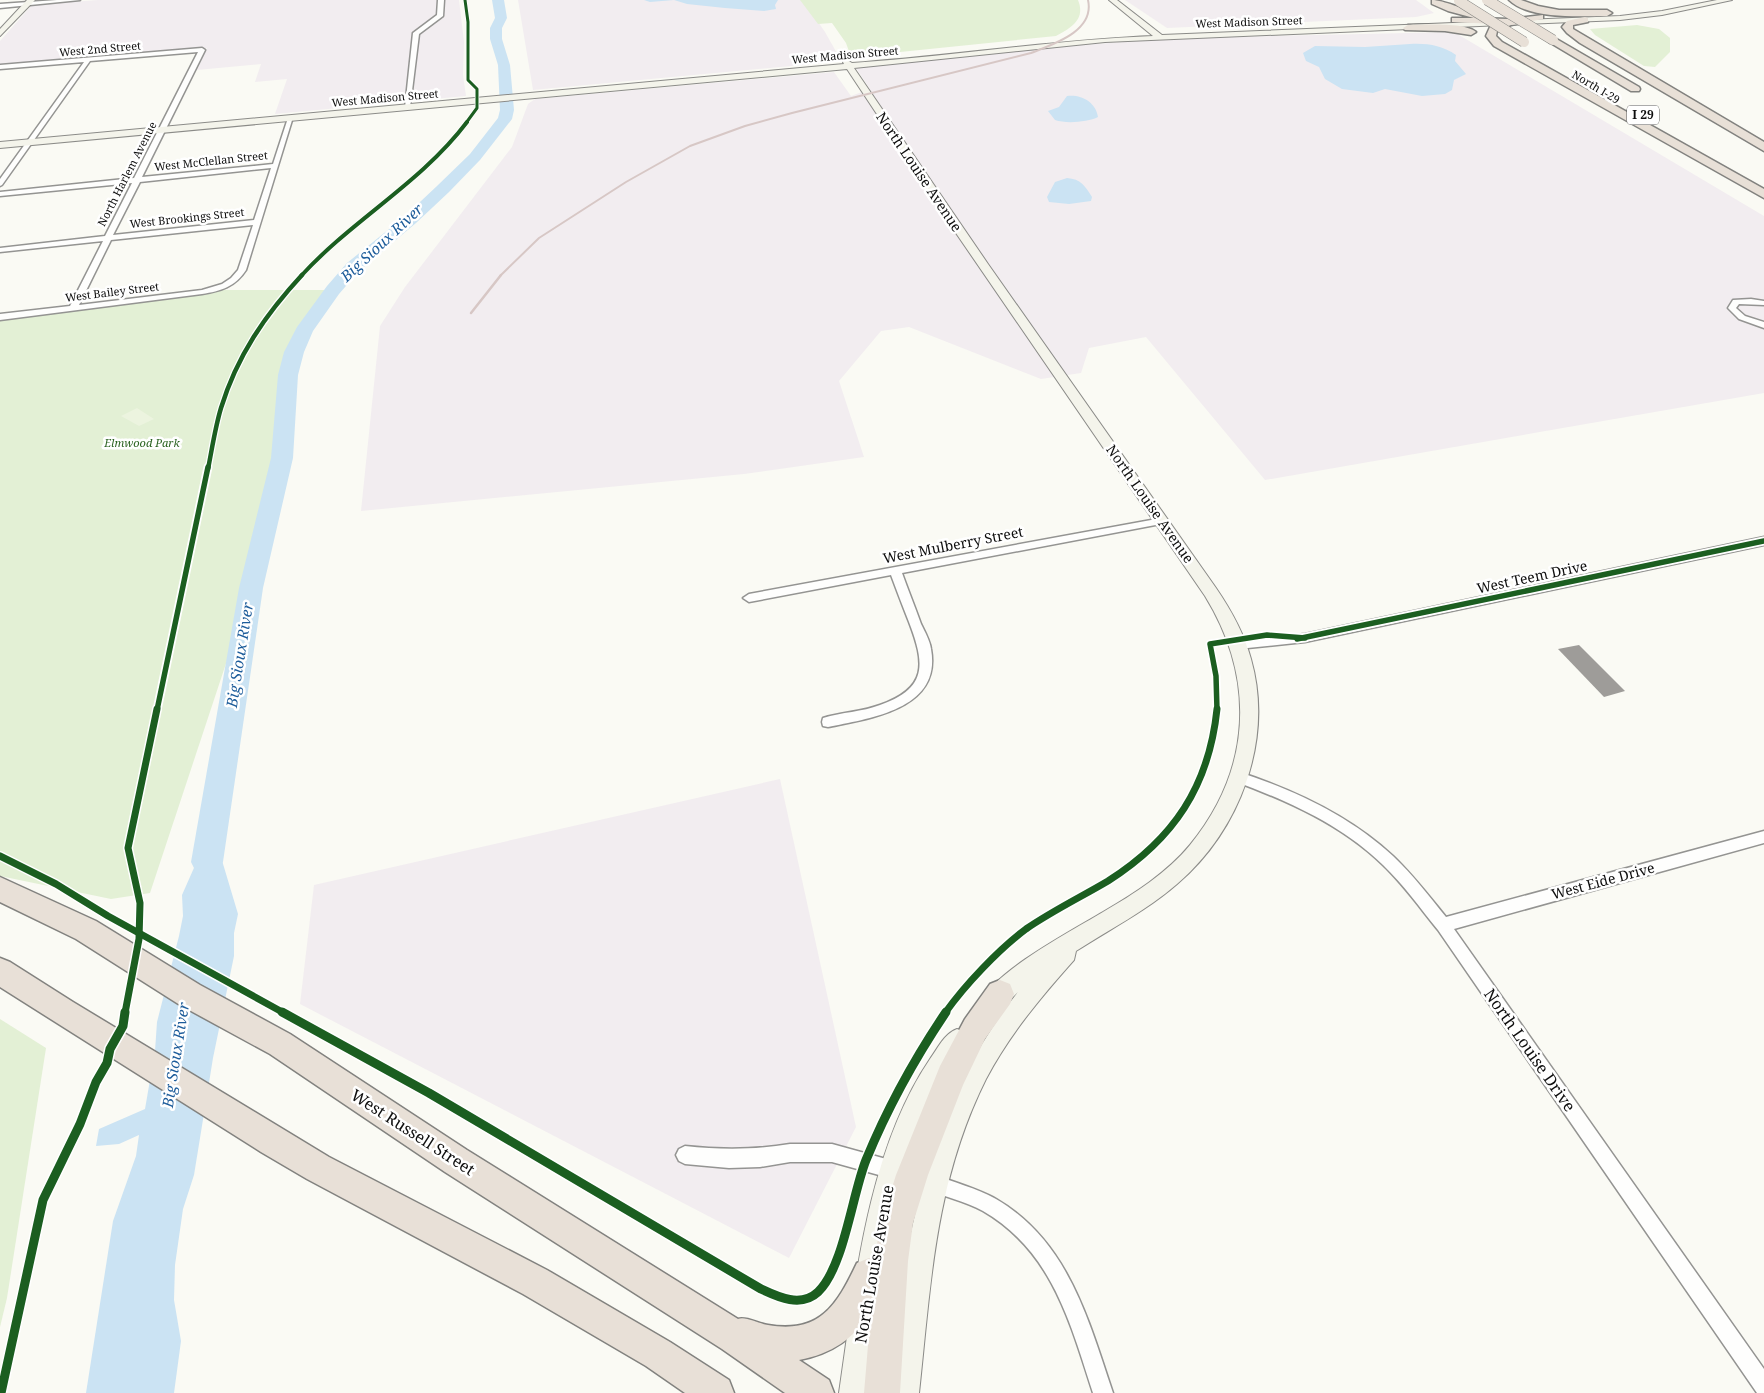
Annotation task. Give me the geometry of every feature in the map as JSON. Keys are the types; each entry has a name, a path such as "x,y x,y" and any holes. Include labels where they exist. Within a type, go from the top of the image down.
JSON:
{"highway":[{"name":"North I-29","path":"1487,0 1648,96"},
{"path":"1433,1 1457,11 1556,30 1584,41"},
{"path":"1421,22 1446,17 1445,12 1433,1"},
{"path":"1458,1 1536,50"},
{"path":"1516,1 1532,8 1552,12 1607,13"},
{"path":"1516,1 1521,10 1508,21 1493,29 1491,36 1498,44 1764,194"},
{"path":"1468,25 1540,16"},
{"path":"1455,20 1554,22"},
{"path":"1585,20 1570,23 1567,27 1584,41 1764,147"},
{"path":"1408,28 1460,30 1481,36 1511,51"},
{"name":"North I-29","path":"1571,72 1764,185"},
{"name":"West Russell Street","path":"0,889 86,930 190,995 280,1044 456,1161 703,1318 816,1393"},
{"path":"0,971 272,1141 326,1172 535,1282 658,1354 716,1393"},
{"path":"882,1393 891,1261 897,1223 950,1077 975,1029 1000,994"},
{"path":"703,1318 745,1337 781,1344 795,1344 833,1330 845,1319 856,1304 869,1275"}],"main road":[{"path":"1113,0 1157,35"},
{"path":"1540,16 1647,10 1699,0"},
{"path":"1554,22 1650,15 1728,0"},
{"path":"0,34 29,2"},
{"name":"West Madison Street","path":"0,146 1157,35 1455,20"},
{"name":"West Madison Street","path":"1157,35 1468,25"},
{"name":"North Louise Avenue","path":"848,64 1014,311 1212,594 1238,645 1246,673 1250,711 1246,754 1230,800 1218,824 1187,863 1145,899 1033,967 1000,994"},
{"name":"North Louise Avenue","path":"853,1393 869,1275 913,1177 956,1122 991,1050 1035,988 1078,939"},
{"name":"North Louise Avenue","path":"906,1393 924,1235 913,1177"}],"street":[{"path":"0,6 29,2 77,0"},
{"path":"407,107 416,33 440,16 441,0"},
{"name":"West 2nd Street","path":"0,67 202,50"},
{"name":"North Harlem Avenue","path":"73,308 202,50"},
{"path":"0,184 88,60"},
{"path":"257,222 291,118"},
{"name":"West McClellan Street","path":"0,194 275,166"},
{"name":"West Brookings Street","path":"0,250 257,222"},
{"name":"West Bailey Street","path":"0,317 202,292 226,286 234,282 242,270 257,222"},
{"path":"1764,304 1743,301 1736,302 1732,308 1734,312 1746,320 1764,325"},
{"name":"West Mulberry Street","path":"749,598 1162,521"},
{"name":"West Teem Drive","path":"1238,645 1305,638 1764,541"},
{"path":"828,722 878,711 896,704 915,692 926,676 928,667 925,648 895,570"},
{"name":"North Louise Drive","path":"1239,777 1302,802 1340,822 1399,871 1443,924 1764,1386"},
{"name":"West Eide Drive","path":"1443,924 1764,837"},
{"path":"685,1155 728,1159 760,1158 790,1153 832,1153 913,1177 988,1205 1024,1228 1044,1251 1062,1280 1102,1393"}],"shaded area":[{"path":"98,0 459,0 464,42 463,75 466,96 275,114 287,79 255,82 261,64 197,70 207,48 0,65 0,41 32,5"},
{"path":"518,0 803,0 838,55 831,61 824,63 533,90"},
{"path":"1125,0 1416,0 1434,13 1416,17 1167,28"},
{"path":"1454,32 1764,216 1764,393 1265,480 1146,337 1089,348 1081,373 1041,379 909,327 881,331 839,381 864,457 744,474 361,511 380,326 405,287 512,147 528,104 535,99 834,72 851,96 870,89 856,68 1039,48 1180,38"},
{"path":"780,779 856,1127 789,1258 300,1004 314,885"}],"green space":[{"path":"800,0 1078,0 1080,13 1079,18 1072,26 1056,36 851,57 846,43 832,23 818,24"},
{"path":"1637,25 1659,29 1670,38 1670,52 1655,67 1644,66 1595,35 1590,29"},
{"name":"Elmwood Park","path":"215,290 333,290 304,331 294,352 288,375 282,458 251,588 150,893 111,899 0,876 0,316"},
{"path":"137,408 154,419 139,426 121,416"},
{"path":"0,1019 46,1048 7,1298 0,1327"}],"water":[{"path":"644,0 674,0 650,2"},
{"path":"674,0 778,0 775,5 776,9 764,11 687,4"},
{"path":"1410,44 1434,45 1451,52 1456,55 1455,61 1466,74 1454,80 1452,90 1445,94 1422,96 1385,89 1373,93 1342,89 1325,79 1319,67 1306,61 1303,53 1315,46 1365,47"},
{"path":"1067,96 1077,96 1087,100 1094,107 1098,117 1077,122 1055,120 1048,111 1059,107"},
{"path":"1067,178 1082,184 1092,197 1091,201 1069,204 1049,202 1047,197 1055,182"},
{"path":"212,827 238,914 234,933 234,956 213,1058 194,1175 183,1209 175,1265 174,1300 181,1341 174,1393 86,1393 113,1221 136,1156 139,1135 119,1144 96,1146 99,1129 145,1109 155,1051 157,1022 183,916 182,895"}],"building":[{"path":"1579,645 1625,691 1604,697 1558,649"}],"waterway":[{"name":"Big Sioux River","path":"207,862 251,588 282,458 288,375 294,352 304,331 333,290 353,267 410,220 443,189 475,157 505,119 507,110 504,65 496,39 496,28 501,18 498,0"}],"railway":[{"path":"501,275 539,238 626,182 690,146 745,126 792,113 1031,53 1071,35 1079,28 1089,11 1088,0"},
{"path":"471,313 501,275"}],"cycle path":[{"path":"1,1393 43,1200 80,1124 96,1082 107,1063 110,1049 123,1026 139,939 140,903 128,848 220,410 234,369 255,333 279,299 339,239 438,157 477,108 477,89 468,80 468,22 465,0"},
{"path":"1297,639 1764,541"},
{"path":"0,856 56,884 108,916 429,1093 761,1289 782,1298 804,1300 818,1292 833,1268 869,1153 917,1059 945,1012 975,978 1024,931 1131,865 1156,843 1177,819 1194,794 1206,766 1214,738 1217,708 1216,676 1210,644 1267,635 1305,638"}]}
